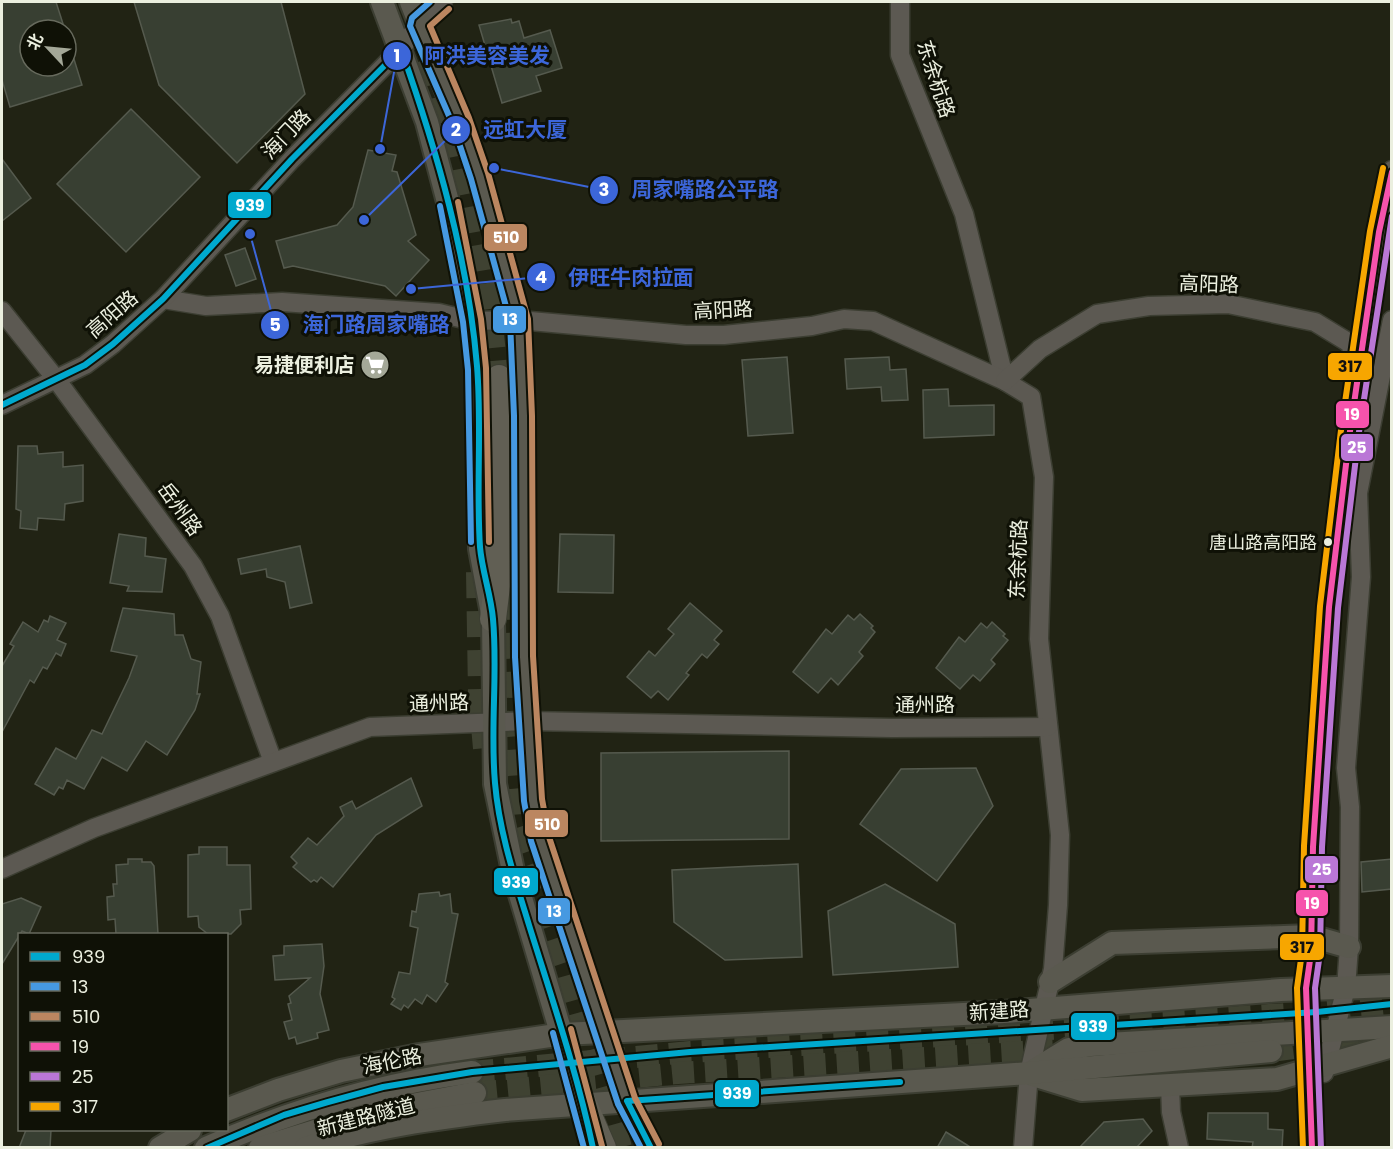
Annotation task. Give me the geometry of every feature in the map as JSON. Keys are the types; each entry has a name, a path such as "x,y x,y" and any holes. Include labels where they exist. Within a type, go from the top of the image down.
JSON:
{"highway":[{"path":"493,619 499,570 499,378"},
{"path":"583,1102 603,1148"}],"main road":[{"path":"382,2 427,122 445,190 472,321 477,369 480,549 493,619 492,724 495,784 500,817 513,871 583,1102 593,1148"},
{"path":"411,2 461,122 480,176 519,320 523,416 524,656 533,800 540,839 572,940 606,1032 627,1101 651,1148"},
{"path":"1050,982 1112,943 1311,936 1349,947"},
{"name":"新建路","path":"563,1034 1044,1008 1306,988 1392,987"},
{"path":"1029,1073 1069,1048 1091,1045 1392,1027"},
{"name":"海伦路","path":"228,1109 278,1090 341,1071 420,1055 563,1034"},
{"path":"1029,1073 1063,1086 1082,1090 1277,1079 1392,1046"},
{"path":"306,1148 367,1130 431,1118 583,1102 627,1101 1029,1073 1271,1051"},
{"name":"新建路隧道","path":"206,1148 284,1115 405,1082 473,1083 260,1148"},
{"path":"160,1148 188,1131"}],"street":[{"name":"海门路","path":"163,300 292,159 401,49 419,24 443,2"},
{"name":"东余杭路","path":"900,2 900,55 964,214 1005,381 1031,397 1044,477 1039,609 1043,688 1060,835 1058,905 1050,982 1029,1073 1023,1148"},
{"path":"1319,1067 1307,1031 1306,988 1311,936 1314,836 1329,607 1379,232 1392,170"},
{"name":"高阳路","path":"2,405 85,365 163,300 206,306 282,302 439,313 472,321 519,320 686,335 724,335 844,319 873,321 1005,381 1040,349 1097,314 1149,306 1228,304 1315,322 1351,344 1356,394"},
{"name":"岳州路","path":"2,311 56,379 194,566 220,616 273,762"},
{"path":"1312,1148 1312,1100 1319,1067 1336,1029 1346,988 1349,947 1350,807 1346,768 1361,577 1358,493 1384,399 1392,320"},
{"path":"1356,394 1384,399"},
{"name":"通州路","path":"2,869 94,828 370,727 528,721 892,728 1048,727"},
{"path":"1170,1085 1171,1112 1179,1148"}],"building":[{"path":"2,2 56,2 61,18 18,18 18,78 78,78 78,72 82,85 10,107 2,80"},
{"path":"134,2 281,2 305,94 237,163 159,85"},
{"path":"511,19 512,23 519,21 524,38 550,30 562,68 536,76 541,91 502,103 479,25"},
{"path":"131,109 200,177 126,252 57,184"},
{"path":"368,150 396,155 392,171 397,172 416,235 408,241 429,260 396,296 385,286 293,266 284,268 276,241 337,225 353,207"},
{"path":"2,159 31,198 2,221"},
{"path":"245,248 256,279 236,286 225,255"},
{"path":"787,357 793,433 748,436 742,360"},
{"path":"889,357 890,370 906,369 908,400 882,401 881,387 847,389 845,359"},
{"path":"948,389 949,406 994,405 994,435 924,438 923,390"},
{"path":"18,446 37,446 38,454 63,452 63,467 83,465 83,501 65,504 64,520 38,518 37,530 20,528 21,511 16,509"},
{"path":"119,534 146,538 145,556 166,559 162,592 127,591 129,586 110,583"},
{"path":"560,534 614,535 613,593 558,592"},
{"path":"300,546 312,603 290,608 285,582 267,577 266,569 241,574 238,559"},
{"path":"690,603 722,631 714,640 719,644 707,658 702,654 686,673 689,675 668,700 658,691 651,698 627,677 649,651 655,656 674,634 668,629"},
{"path":"123,608 174,614 175,635 183,635 191,659 201,662 197,694 200,694 195,710 167,755 146,741 127,771 102,757 84,789 67,780 63,789 59,787 54,795 35,784 56,748 76,759 92,730 102,734 129,678 137,656 111,651"},
{"path":"860,614 873,626 871,628 875,632 859,652 863,656 838,685 831,678 818,693 793,672 826,629 832,634 848,615 854,620"},
{"path":"50,616 66,623 57,640 66,644 61,656 56,653 47,669 43,667 34,683 30,680 2,732 2,666 14,646 10,644 23,622 38,632 44,620 48,622"},
{"path":"992,622 1008,640 991,660 995,664 980,681 973,675 960,689 936,668 959,637 965,642 981,623 987,628"},
{"path":"789,751 789,839 601,841 601,753"},
{"path":"976,768 993,806 937,881 860,824 901,769"},
{"path":"411,778 422,806 376,835 333,887 321,877 317,882 314,880 311,882 293,867 297,863 291,857 308,838 317,845 344,816 340,807 352,801 356,809"},
{"path":"199,847 227,847 227,865 250,865 251,909 240,910 241,924 231,934 207,933 199,927 198,916 188,917 188,855 199,854"},
{"path":"128,859 142,859 142,862 151,862 154,866 158,933 116,933 115,919 108,920 107,897 114,896 113,884 117,884 116,865 128,864"},
{"path":"1392,859 1392,889 1362,892 1361,862"},
{"path":"798,864 802,957 725,960 674,922 672,870"},
{"path":"885,884 955,924 958,967 833,975 828,911"},
{"path":"439,892 440,896 450,894 452,913 458,914 445,982 448,984 436,1002 427,995 422,1004 415,999 408,1008 404,1005 401,1010 391,1004 395,999 392,997 399,972 410,974 418,928 410,926 412,911 416,912 419,894"},
{"path":"21,898 41,907 29,933 22,931 18,933 18,938 2,964 2,904"},
{"path":"322,944 324,966 320,994 329,1030 317,1033 318,1038 297,1044 295,1037 289,1039 284,1022 292,1020 288,1004 291,1003 289,996 310,978 275,980 273,956 284,955 284,946"},
{"path":"1208,1113 1268,1113 1268,1129 1283,1130 1282,1148 1252,1148 1253,1142 1207,1139"},
{"path":"1143,1119 1152,1131 1136,1148 1079,1148 1104,1122"},
{"path":"26,1131 51,1131 50,1148 19,1148"},
{"path":"946,1132 972,1148 937,1148"}],"tunnel":[{"path":"409,24 426,73 438,137"},
{"path":"456,130 487,299 496,402"},
{"path":"479,572 481,693 486,748"},
{"path":"503,594 508,718 516,816 567,963 619,1148"},
{"path":"472,1072 690,1052 1317,1012 1392,1004"},
{"path":"1271,1051 1380,1036"},
{"path":"475,1093 678,1073 1053,1050"}],"transit line":[{"name":"13","path":"430,2 412,18 410,26 453,125 471,179 510,321 514,416 515,657 524,801 531,841 618,1104 641,1148"},
{"name":"510","path":"449,9 430,26 469,118 488,173 528,319 532,416 533,656 542,799 549,837 635,1098 659,1144"},
{"name":"939","path":"2,405 85,365 113,344 163,299 292,159 401,49 427,126 449,205 473,326 478,389 480,547 493,619 494,762 500,819 513,873 572,1064 593,1148"},
{"name":"317","path":"1303,1148 1297,988 1302,952 1304,846 1320,606 1341,430 1370,231 1383,168"},
{"name":"19","path":"1312,1148 1306,988 1311,953 1313,847 1329,607 1350,431 1379,232 1392,172"},
{"name":"510","path":"458,202 481,319 486,368 489,542"},
{"name":"13","path":"440,206 463,322 468,370 471,542"},
{"name":"25","path":"1321,1148 1315,988 1320,953 1322,847 1338,608 1359,432 1392,216"},
{"name":"939","path":"207,1148 284,1115 328,1102 383,1087 472,1072 690,1052 1317,1012 1392,1004"},
{"name":"510","path":"571,1029 602,1146"},
{"name":"13","path":"553,1033 584,1148"},
{"name":"939","path":"651,1148 627,1101 900,1082"}],"place":[{"name":"阿洪美容美发","path":"380,149"},
{"name":"周家嘴路公平路","path":"494,168"},
{"name":"远虹大厦","path":"364,220"},
{"name":"海门路周家嘴路","path":"250,234"},
{"name":"伊旺牛肉拉面","path":"411,289"},
{"name":"易捷便利店","path":"375,365"},
{"name":"唐山路高阳路","path":"1328,542"}]}
